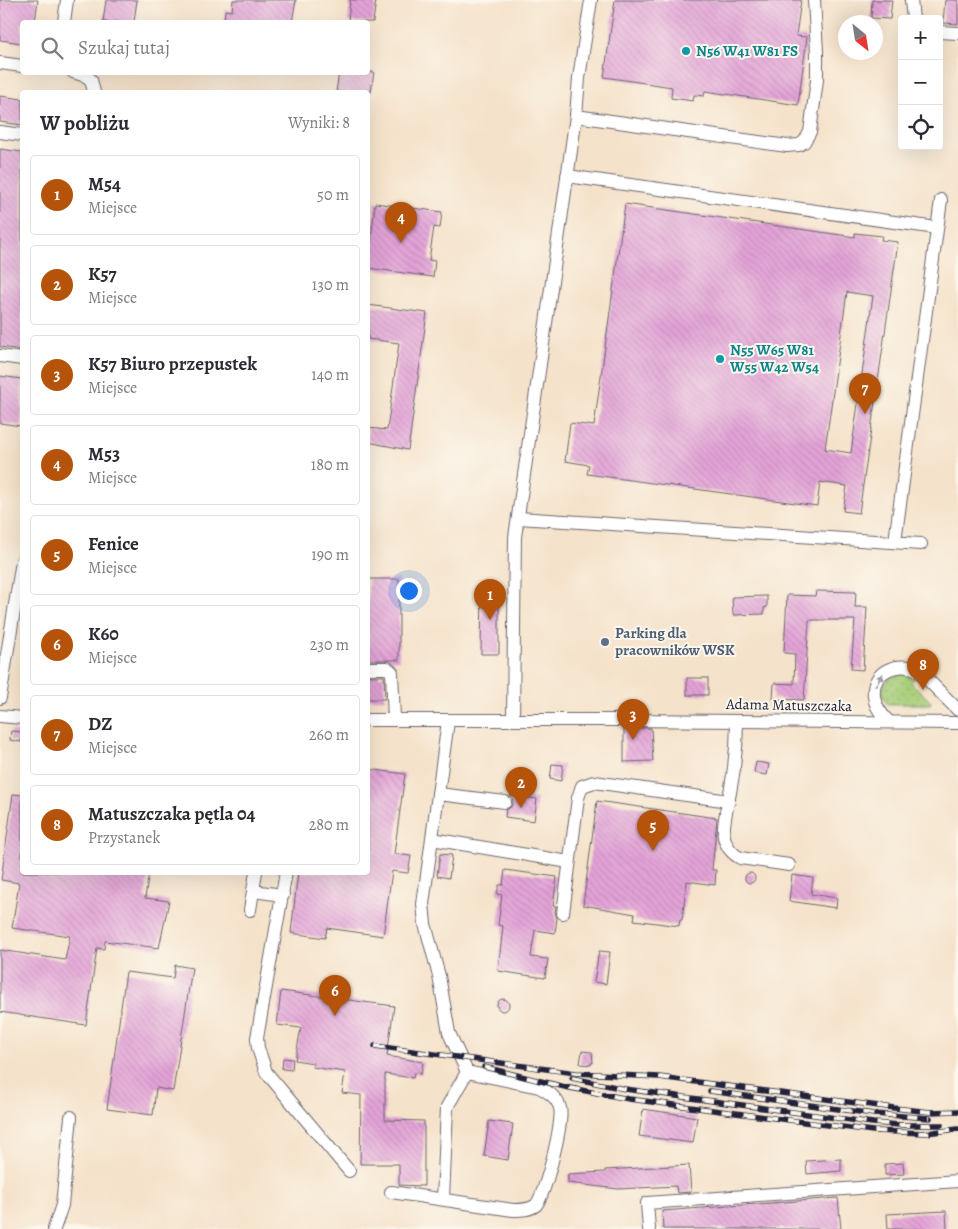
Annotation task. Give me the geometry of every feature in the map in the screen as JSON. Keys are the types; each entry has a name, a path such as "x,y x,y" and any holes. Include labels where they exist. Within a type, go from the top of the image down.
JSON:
{"street":[{"path":"64,20 67,0"},
{"path":"513,720 514,550 576,116 590,0"},
{"path":"576,116 787,146 799,145 804,142 810,132 817,80 814,0"},
{"path":"911,0 913,15"},
{"path":"943,32 958,33"},
{"path":"0,63 20,66"},
{"path":"83,75 91,80 94,90"},
{"path":"0,132 20,135"},
{"path":"567,176 937,228"},
{"path":"895,541 941,200"},
{"path":"0,356 20,359"},
{"path":"518,518 921,544"},
{"path":"0,698 20,573"},
{"path":"889,722 878,709 874,689 879,677 896,666 911,667 918,670 958,710"},
{"path":"370,668 386,668 392,672 394,720"},
{"path":"0,716 20,718"},
{"name":"Adama Matuszczaka","path":"370,720 958,723"},
{"path":"448,720 423,914 439,976 448,1033 468,1072"},
{"path":"737,721 737,746 724,832 726,845 734,854 746,860 789,865"},
{"path":"563,914 579,791 582,786 594,782 729,801"},
{"path":"438,794 505,802"},
{"path":"432,840 569,862"},
{"path":"250,910 256,875"},
{"path":"286,875 256,1038 258,1048 266,1072 349,1170"},
{"path":"253,891 283,895"},
{"path":"391,1192 513,1210 531,1208 536,1205 542,1195 560,1126 561,1110 558,1103 548,1092 539,1087 468,1072"},
{"path":"443,1200 448,1107 468,1072"},
{"path":"54,1229 62,1205 71,1117"},
{"path":"649,1229 647,1203 958,1180"}],"green space":[{"path":"900,674 914,679 911,682 931,702 930,704 887,704 883,694 884,685 890,678"}],"building":[{"path":"0,0 38,0 35,20 20,20 20,43 0,40"},
{"path":"106,0 137,0 134,20 103,20"},
{"path":"233,0 296,0 292,20 224,20 225,10 232,11"},
{"path":"350,0 376,0 373,22 370,22 370,20 348,20"},
{"name":"N56 W41 W81 FS","path":"615,0 801,0 796,36 807,37 798,105 705,91 704,96 694,95 693,101 671,98 672,87 604,77"},
{"path":"872,0 892,0 890,19 883,19 883,15 871,15"},
{"path":"945,0 958,0 958,24 943,23"},
{"path":"370,72 374,72 371,92 370,90 336,90 339,75 370,75"},
{"path":"0,96 20,99 20,125 0,122"},
{"path":"0,149 20,152 20,350 0,347"},
{"path":"375,203 442,212 440,228 434,227 429,260 435,261 433,277 370,268"},
{"name":"N55 W65 W81 W55 W42 W54","path":"625,204 855,237 855,233 882,236 881,240 898,242 859,513 843,511 847,486 820,482 817,506 587,474 589,465 565,461 570,423 594,426","holes":["847,292 873,296 851,453 825,449"]},
{"path":"370,305 427,313 408,450 370,442 370,428 387,430 399,343 370,339"},
{"path":"0,376 20,379 20,426 0,423"},
{"path":"370,579 399,579 399,660 370,660"},
{"path":"482,586 499,586 499,654 481,654"},
{"path":"816,591 856,592 855,607 867,607 863,670 851,669 855,620 809,620 804,700 773,699 774,683 794,684 795,654 784,653 787,595 815,596"},
{"path":"767,596 767,607 764,608 764,614 733,615 732,597"},
{"path":"370,676 384,676 385,699 370,699"},
{"path":"687,678 708,678 708,695 687,695"},
{"path":"624,728 651,728 653,761 624,762"},
{"path":"11,731 20,732 20,742 10,740"},
{"path":"756,762 769,764 767,775 754,773"},
{"path":"552,764 563,765 561,781 550,779"},
{"path":"370,769 405,774 394,854 411,856 408,873 392,871 383,936 327,928 325,938 291,933 298,875 370,875"},
{"path":"13,794 20,795 20,875 149,875 145,898 169,901 159,948 105,941 104,949 97,948 86,1025 0,1012 0,950 65,960 70,936 12,928 19,883 1,880"},
{"path":"510,795 537,799 534,821 505,817 506,810 513,803"},
{"path":"597,801 717,818 712,870 716,870 715,885 687,881 682,920 680,920 679,926 634,920 635,914 583,905"},
{"path":"440,854 452,855 449,878 437,876"},
{"path":"505,870 557,877 553,906 556,906 557,918 555,933 535,930 531,957 548,959 545,978 498,971 503,926 498,925 502,895 497,894 499,885 503,885"},
{"path":"748,873 752,873 755,878 754,882 748,883 745,880 745,876"},
{"path":"792,875 813,878 811,894 837,898 836,908 789,901"},
{"path":"599,951 610,952 606,984 594,982"},
{"path":"175,965 192,968 173,1091 156,1088 153,1115 107,1109 126,972 173,978"},
{"path":"281,991 394,1006 387,1056 423,1062 421,1074 414,1073 413,1078 385,1074 385,1120 424,1121 424,1186 399,1185 399,1164 360,1164 361,1095 342,1093 345,1072 312,1067 313,1063 295,1060 301,1028 277,1025"},
{"path":"501,999 505,999 509,1005 505,1011 501,1011 497,1007 497,1003"},
{"path":"582,1051 592,1052 593,1063 591,1065 580,1064"},
{"path":"283,1058 293,1059 292,1070 282,1069"},
{"path":"643,1109 697,1117 693,1143 639,1136"},
{"path":"489,1121 513,1124 508,1160 484,1156"},
{"path":"841,1159 841,1171 807,1174 806,1161"},
{"path":"903,1163 904,1174 885,1175 885,1164"},
{"path":"689,1165 691,1192 677,1193 676,1186 618,1189 568,1183 568,1174"},
{"path":"838,1198 841,1229 663,1229 662,1211"},
{"path":"946,1211 947,1229 888,1229 887,1214"}],"railway":[{"path":"375,1046 576,1073 659,1077 894,1108 931,1112 958,1111"},
{"path":"484,1067 565,1087 629,1099 873,1131 926,1133 958,1129"},
{"path":"572,1078 625,1089 873,1123 941,1125"},
{"path":"710,1091 874,1114 930,1118"}],"place":[{"name":"N56 W41 W81 FS","path":"686,51"},
{"name":"M53","path":"401,243"},
{"name":"N55 W65 W81 W55 W42 W54","path":"720,359"},
{"name":"DZ","path":"865,414"},
{"name":"M54","path":"490,620"},
{"name":"Parking dla pracowników WSK","path":"605,642"},
{"name":"Matuszczaka pętla 04","path":"923,690"},
{"name":"K57 Biuro przepustek","path":"633,740"},
{"name":"K57","path":"521,808"},
{"name":"Fenice","path":"653,851"},
{"name":"K60","path":"335,1016"}]}
